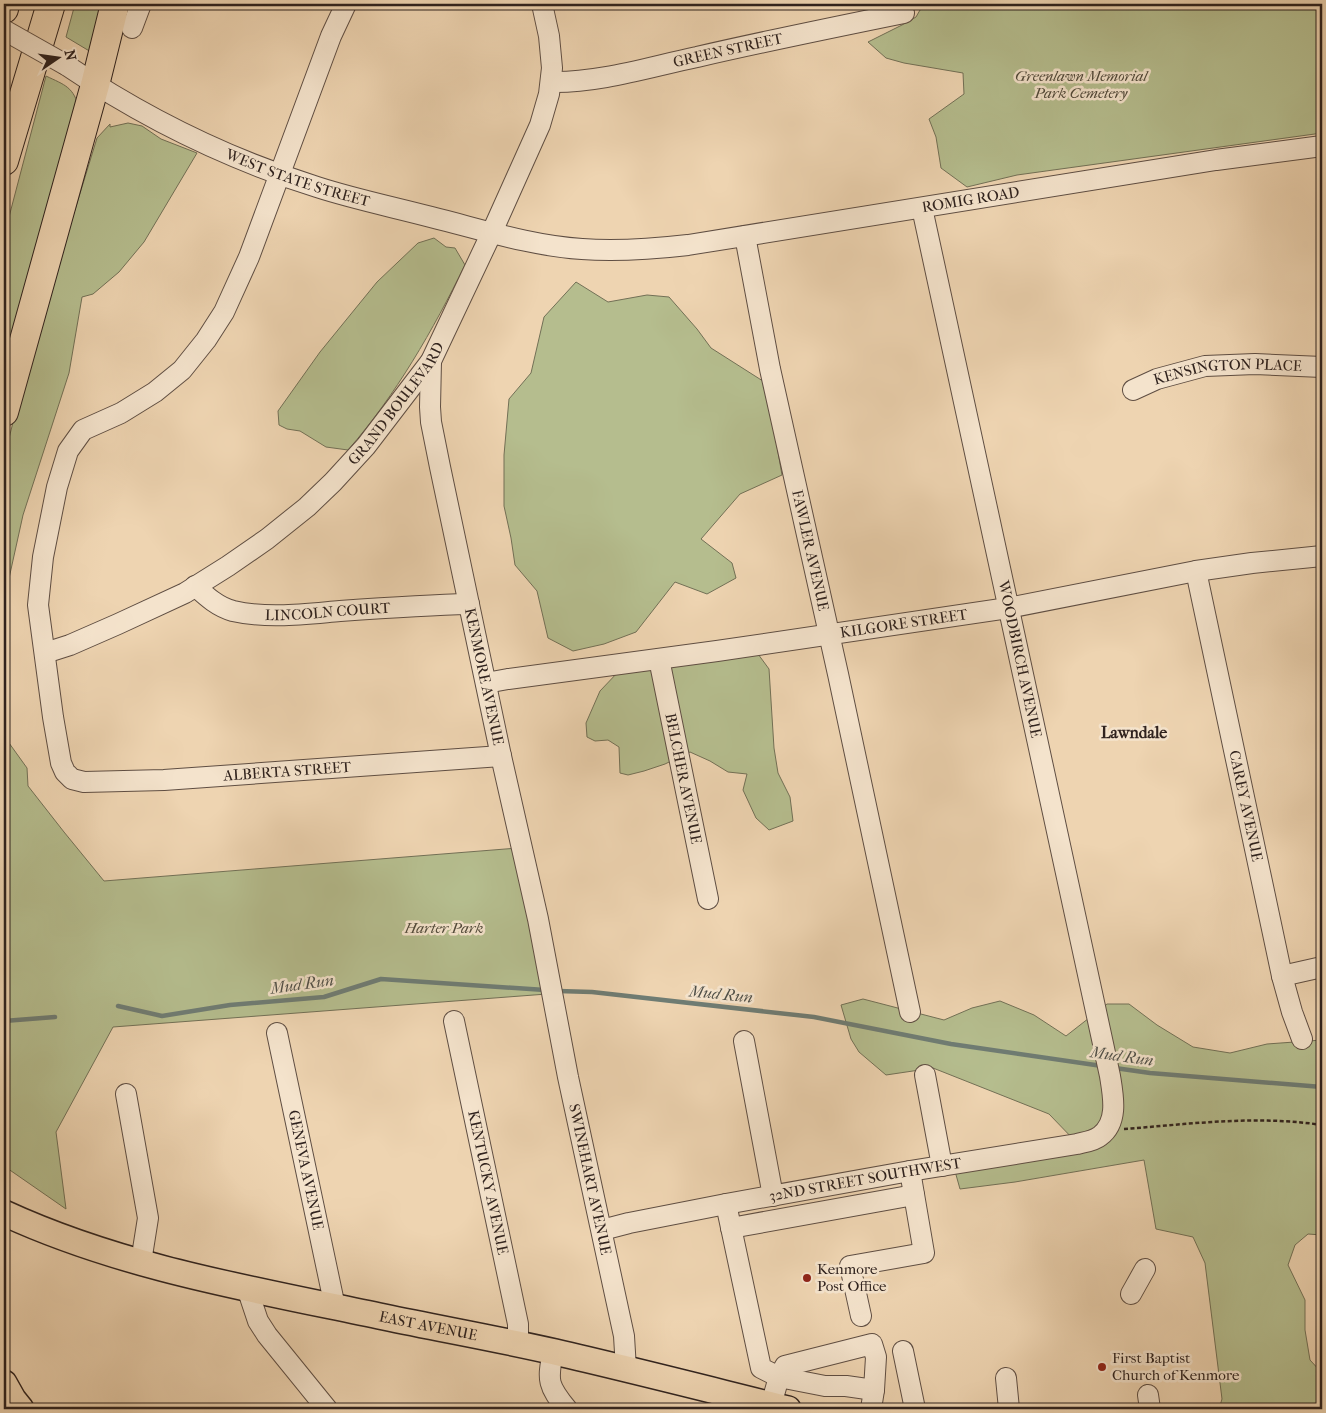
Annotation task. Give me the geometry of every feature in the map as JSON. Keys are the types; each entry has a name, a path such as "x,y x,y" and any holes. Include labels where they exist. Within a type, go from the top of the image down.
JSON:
{"highway":[{"path":"4,9 5,4"},
{"path":"4,161 51,4"},
{"path":"4,412 95,85 115,4"}],"main road":[{"name":"EAST AVENUE","path":"4,1212 70,1240 141,1262 247,1288 553,1352 780,1407"},
{"path":"4,1383 21,1409"}],"street":[{"path":"132,28 141,4"},
{"path":"45,653 38,605 43,558 57,487 68,451 83,430 121,413 155,392 182,370 206,340 224,312 249,257 331,36 346,4"},
{"name":"GRAND BOULEVARD","path":"45,653 118,624 185,593 267,539 307,507 366,446 431,361 540,125 549,94 552,68 549,36 542,4"},
{"name":"GREEN STREET","path":"551,82 579,81 615,75 766,41 904,13"},
{"name":"WEST STATE STREET","path":"4,30 66,65 95,85 172,128 225,153 279,174 341,194 540,244 582,249 619,250"},
{"name":"ROMIG ROAD","path":"619,250 652,249 745,236 1206,161 1322,146"},
{"name":"WOODBIRCH AVENUE","path":"922,208 1110,1076 1114,1098 1113,1112 1105,1131"},
{"name":"FAWLER AVENUE","path":"745,236 770,369 910,1012"},
{"name":"KENMORE AVENUE","path":"431,361 431,422 551,988"},
{"name":"KENSINGTON PLACE","path":"1133,390 1157,379 1205,366 1255,364 1322,367"},
{"name":"KILGORE STREET","path":"486,684 508,679 1008,608 1196,571 1322,556"},
{"name":"CAREY AVENUE","path":"1196,571 1282,976 1302,1039"},
{"name":"LINCOLN COURT","path":"195,586 219,606 232,611 278,616 469,604"},
{"name":"ALBERTA STREET","path":"45,653 61,762 65,772 72,779 84,782 164,780 501,756"},
{"name":"BELCHER AVENUE","path":"659,659 708,899"},
{"path":"1282,976 1322,967"},
{"name":"SWINEHART AVENUE","path":"551,988 568,1077 624,1336 626,1369"},
{"name":"KENTUCKY AVENUE","path":"454,1021 518,1324 518,1338 515,1344"},
{"name":"GENEVA AVENUE","path":"277,1033 335,1307"},
{"path":"744,1041 773,1196"},
{"path":"925,1075 942,1166"},
{"path":"126,1094 148,1218 141,1262"},
{"name":"32ND STREET SOUTHWEST","path":"602,1230 726,1204 910,1171 1077,1144 1100,1136 1105,1131"},
{"path":"861,1316 850,1266 924,1252 910,1171"},
{"path":"730,1228 914,1195"},
{"path":"726,1204 761,1368 779,1377 825,1386 846,1386 873,1400 876,1357 872,1344 785,1366 779,1377 780,1407"},
{"path":"1131,1294 1145,1269"},
{"path":"247,1288 262,1328 326,1409"},
{"path":"903,1351 917,1409"},
{"path":"553,1352 549,1373 551,1386 567,1409"},
{"path":"1006,1378 1009,1409"}],"path":[{"path":"1105,1131 1192,1122 1269,1120 1322,1124"}],"green space":[{"path":"75,4 109,4 91,52 66,37"},
{"name":"Greenlawn Memorial Park Cemetery","path":"930,4 1322,4 1322,133 1017,175 967,187 941,168 936,137 929,119 964,94 963,73 886,58 868,42 916,17 920,10"},
{"path":"46,76 71,91 79,109 4,369 4,236"},
{"path":"128,123 142,126 161,139 197,153 144,242 119,272 93,294 82,297 69,373 23,515 4,601 4,458 28,363 97,138 110,124 110,127"},
{"path":"434,238 446,247 455,248 465,265 427,338 398,384 348,450 326,447 300,431 287,429 279,425 278,411 320,352 377,282 418,243"},
{"path":"576,282 608,302 647,295 669,297 711,348 766,383 782,475 740,494 701,539 732,563 736,578 707,594 675,582 636,632 604,644 573,651 548,638 537,591 515,565 504,506 504,455 509,399 531,373 544,317"},
{"path":"758,654 769,669 774,748 778,773 790,797 793,821 769,830 756,818 743,790 747,774 728,772 690,752 665,764 628,775 620,773 619,747 608,740 595,741 587,737 586,723 600,691 619,671"},
{"name":"Harter Park","path":"4,736 27,768 28,786 104,881 518,848 547,994 113,1027 56,1132 66,1209 4,1166"},
{"path":"863,999 944,1020 972,1008 1000,1001 1034,1015 1066,1036 1107,1004 1129,1004 1157,1025 1193,1047 1230,1053 1267,1044 1322,1040 1322,1235 1308,1234 1295,1245 1288,1265 1305,1300 1305,1330 1310,1360 1322,1373 1322,1409 1219,1409 1222,1399 1205,1263 1193,1237 1156,1229 1144,1160 1015,1182 960,1189 953,1164 1077,1143 1049,1114 933,1068 886,1075 859,1052 851,1039 841,1005"}],"waterway":[{"name":"Mud Run","path":"118,1006 162,1016 230,1005 324,997 381,979 545,990"},
{"name":"Mud Run","path":"558,991 592,992 814,1017 951,1044 1102,1066"},
{"name":"Mud Run","path":"4,1021 55,1017"},
{"name":"Mud Run","path":"1115,1068 1150,1073 1322,1087"}],"place":[{"name":"Kenmore Post Office","path":"807,1278"},
{"name":"First Baptist Church of Kenmore","path":"1102,1367"}],"district":[{"name":"Lawndale","path":"1134,732"}]}
